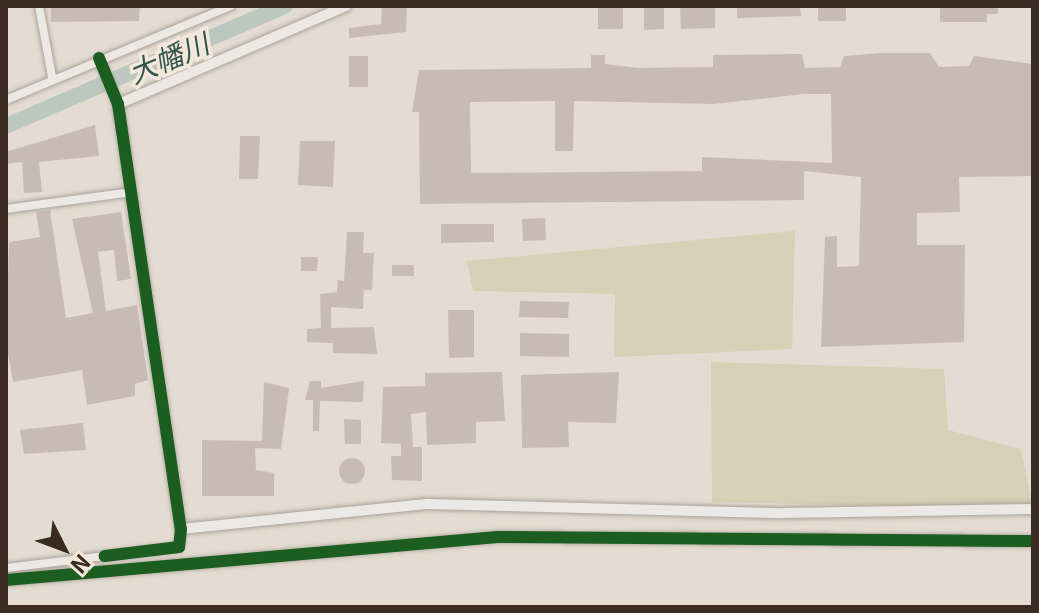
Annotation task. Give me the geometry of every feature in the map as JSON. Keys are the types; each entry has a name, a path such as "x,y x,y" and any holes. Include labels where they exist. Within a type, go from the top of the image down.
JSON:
{"street":[{"path":"39,6 52,77"},
{"path":"6,100 52,77 101,63 231,6"},
{"path":"118,104 346,6"},
{"path":"6,568 179,547 181,529 118,104 101,63"},
{"path":"6,209 132,192"},
{"path":"181,529 461,503 783,513 1033,509"},
{"path":"6,580 481,538 1033,541"}],"shaded area":[{"path":"795,231 792,349 614,357 615,294 473,291 467,261"},
{"path":"711,362 944,369 948,430 1021,449 1033,509 712,502"}],"building":[{"path":"51,6 140,6 139,21 51,22"},
{"path":"382,6 407,6 406,32 349,38 349,28 381,24"},
{"path":"598,6 623,6 623,29 598,29"},
{"path":"644,6 664,6 664,29 644,30"},
{"path":"680,6 715,6 715,28 681,29"},
{"path":"737,6 800,6 801,16 737,18"},
{"path":"818,6 846,6 846,21 818,21"},
{"path":"940,6 998,6 998,14 987,14 987,22 940,22"},
{"path":"930,53 939,67 969,66 974,56 1033,64 1033,176 959,177 960,212 917,213 917,245 965,245 964,342 821,347 825,237 837,236 837,267 859,266 861,177 804,171 804,200 420,204 419,112 412,112 419,70 591,68 591,55 605,55 605,64 638,68 713,67 713,55 802,54 805,68 840,67 844,56","holes":["831,94 832,163 702,157 702,171 471,173 470,102 555,101 555,151 573,151 574,101 714,104"]},
{"path":"349,56 368,56 368,87 349,87"},
{"path":"95,125 99,156 39,162 42,192 24,193 22,162 6,164 6,152"},
{"path":"240,136 260,136 258,179 239,179"},
{"path":"300,141 335,141 333,187 298,185"},
{"path":"50,210 66,318 93,313 72,219 121,212 131,279 117,281 114,250 98,252 106,311 137,305 148,380 135,384 135,396 87,405 82,370 13,382 6,342 9,242 40,237 36,212"},
{"path":"545,218 546,240 523,241 522,219"},
{"path":"441,224 494,224 494,242 441,243"},
{"path":"347,232 364,232 363,253 374,253 372,290 364,290 363,309 331,307 331,328 374,327 377,354 333,353 333,343 307,342 307,329 321,328 320,294 337,292 338,280 344,281"},
{"path":"301,257 318,257 317,271 301,271"},
{"path":"392,265 414,265 414,276 392,276"},
{"path":"520,301 569,302 568,318 519,317"},
{"path":"448,310 474,310 474,357 449,358"},
{"path":"520,333 569,334 569,357 520,356"},
{"path":"502,372 505,421 476,422 476,443 427,445 426,412 411,414 413,447 422,447 422,481 392,480 391,456 401,456 401,444 381,443 383,387 425,386 425,373"},
{"path":"619,372 616,423 568,422 569,447 522,448 521,375"},
{"path":"310,381 321,381 321,388 364,381 363,402 320,401 319,431 313,431 313,400 305,400"},
{"path":"264,382 289,388 281,449 255,448 256,470 274,473 274,496 202,496 202,440 262,441"},
{"path":"344,419 361,420 361,444 345,444"},
{"path":"83,423 86,450 24,454 20,430"},
{"path":"352,458 361,462 365,471 361,480 352,484 343,480 339,471 343,462"}],"waterway":[{"name":"大幡川","path":"6,126 285,6"}],"cycle path":[{"path":"99,58 118,104 181,529 179,547 105,556"},
{"path":"6,580 497,537 1033,541"}]}
